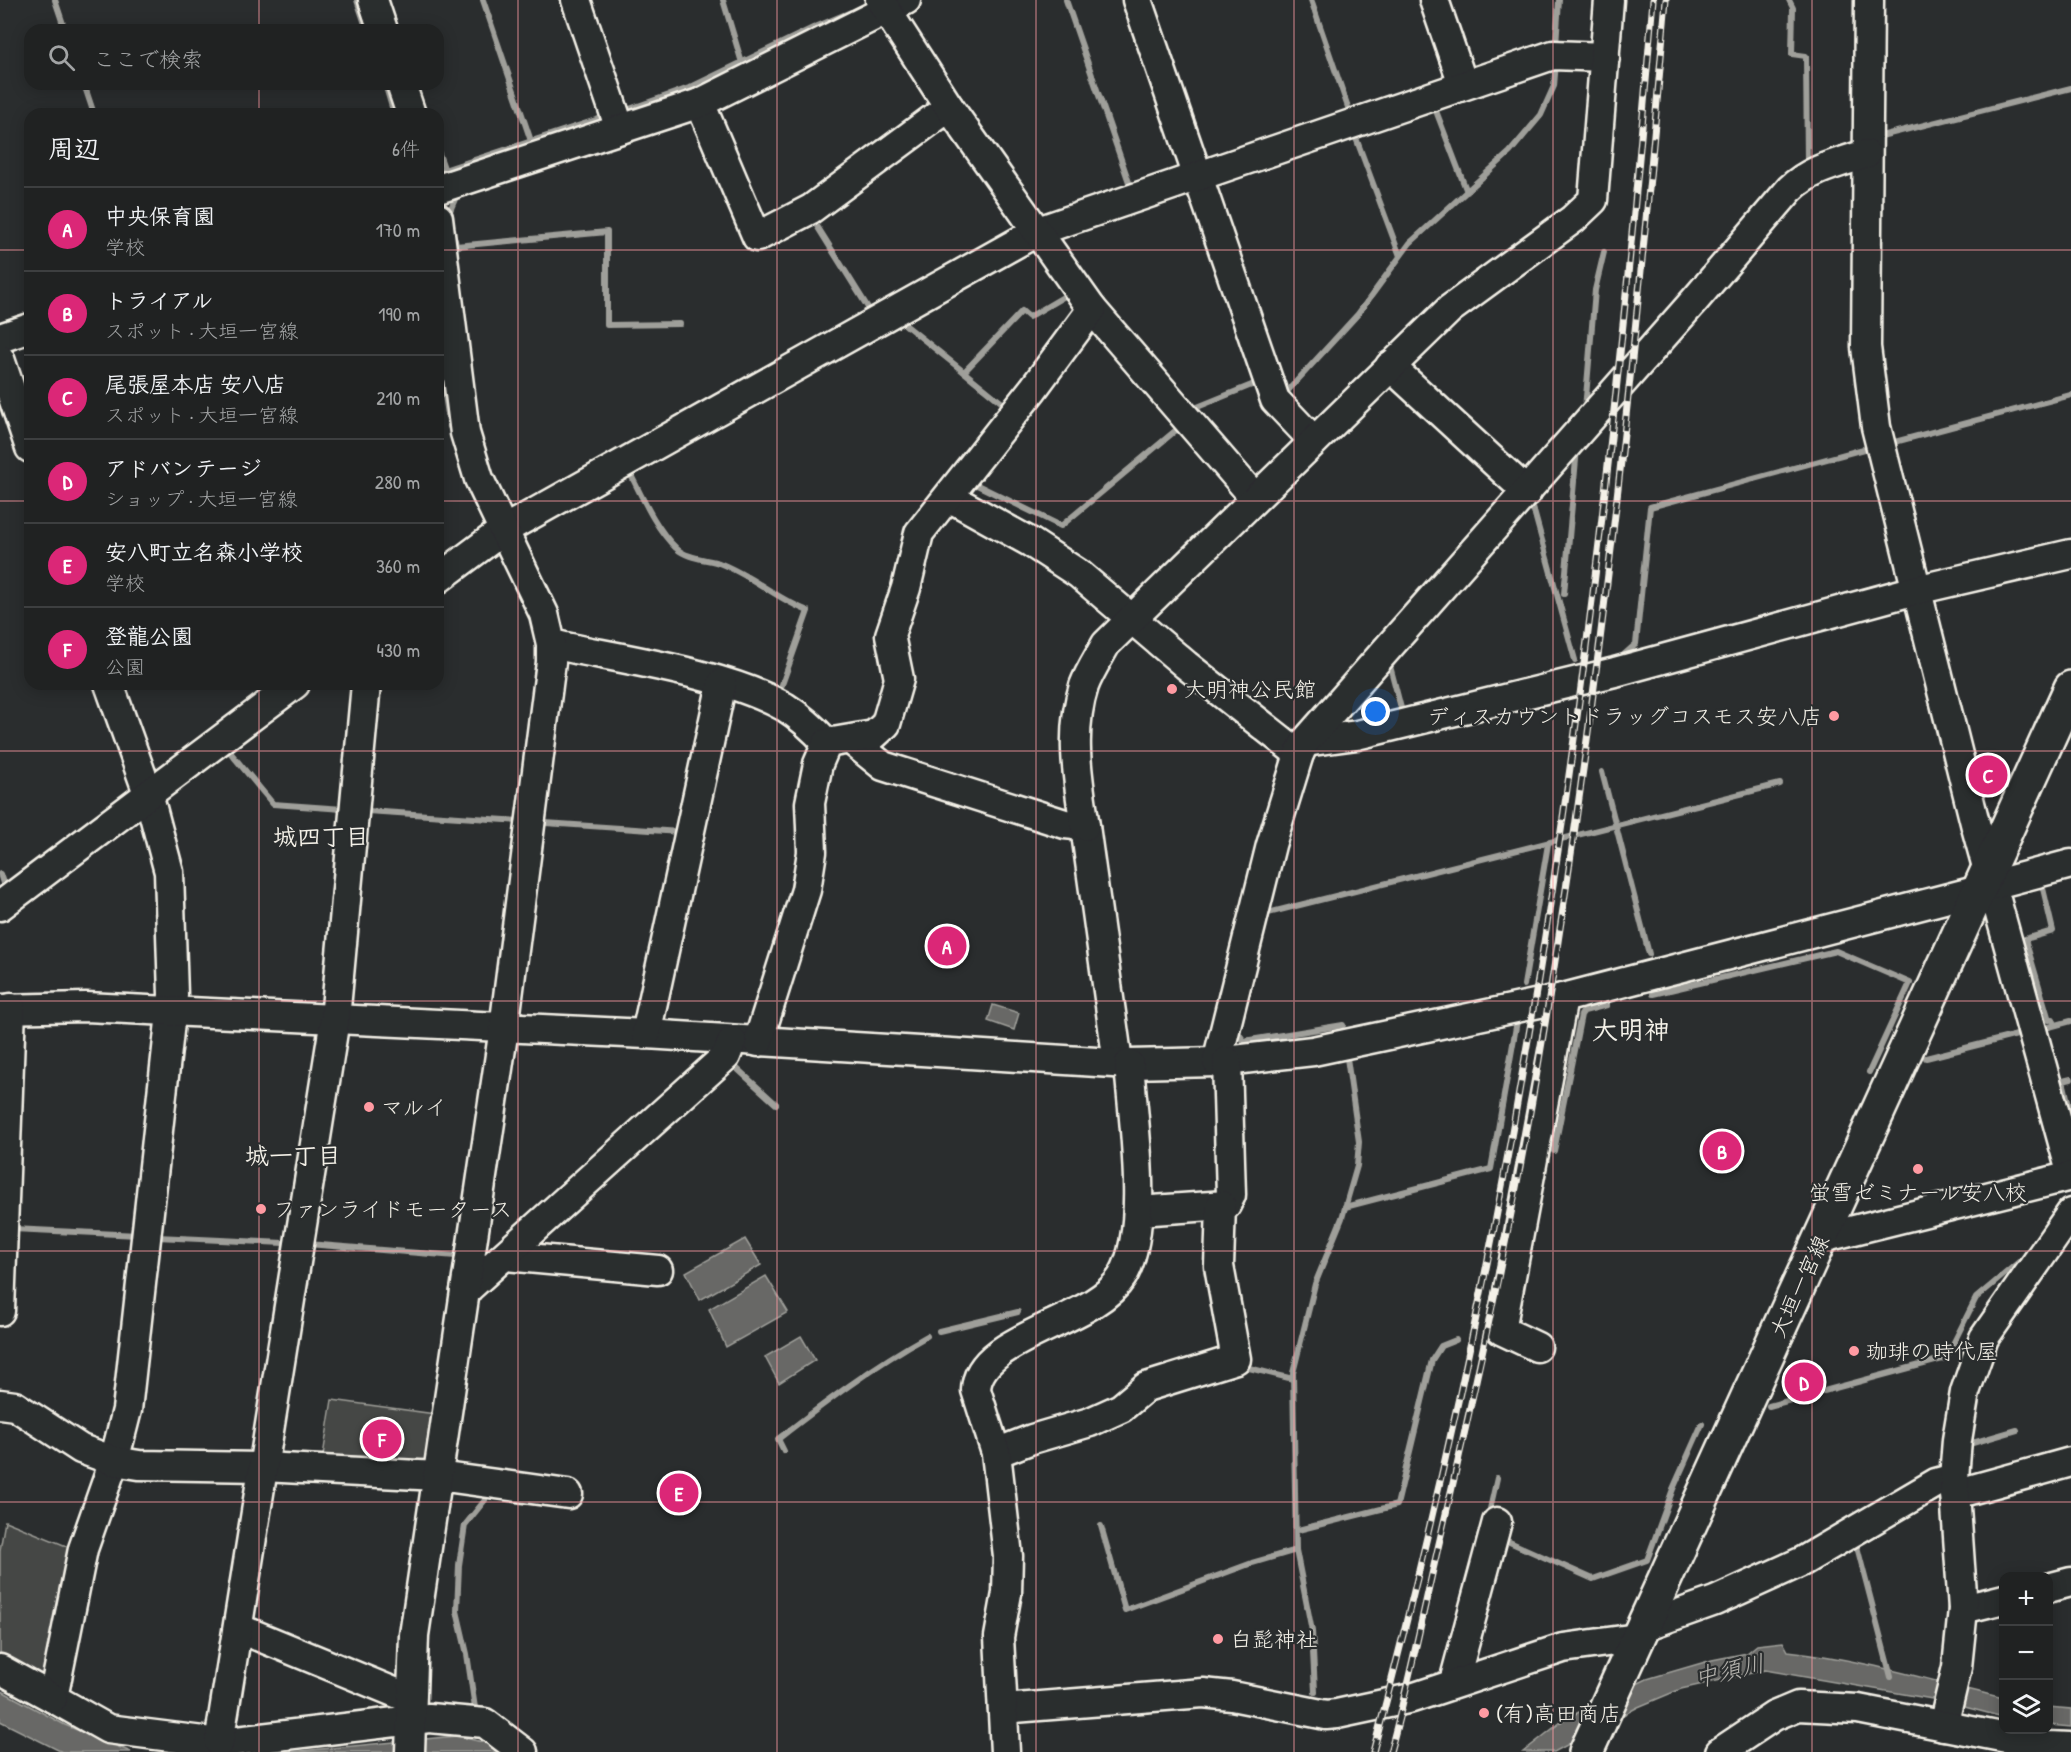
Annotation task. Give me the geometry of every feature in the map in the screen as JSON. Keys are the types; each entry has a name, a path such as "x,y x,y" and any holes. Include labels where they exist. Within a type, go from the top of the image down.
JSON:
{"main road":[{"name":"大垣一宮線","path":"1586,1752 1639,1632 1986,882 2071,688"}],"street":[{"path":"373,0 381,24"},
{"path":"576,0 620,129"},
{"path":"1137,0 1275,400 1314,441"},
{"path":"1434,0 1463,84"},
{"path":"1005,1752 999,1637 1007,1593 1008,1556 996,1453 976,1390 980,1371 1002,1351 1092,1306 1109,1293 1122,1276 1137,1237 1138,1211 1124,1064 1076,766 1076,728 1084,686 1106,644 1390,366 1450,309 1573,219 1593,200 1609,0"},
{"path":"1822,1238 2071,1174 1986,882 1876,427 1866,347 1869,0"},
{"path":"444,187 700,103 890,4 949,107 1092,309 1255,498"},
{"path":"444,574 502,531 1038,231 1463,84 1554,55 1605,57"},
{"path":"403,90 409,108"},
{"path":"700,103 757,237 811,209 949,107"},
{"path":"1138,1211 1226,1205 1231,1195 1222,1062 1271,845 1302,748 1795,184 1815,171 1866,154"},
{"path":"410,1726 414,1635 504,1028 534,804 551,644 544,614 502,531 479,478 465,433 444,266"},
{"path":"465,1291 726,1056 745,1042 806,890 812,852 810,803 818,764 839,741 874,735 886,724 900,679 890,635 906,588 919,533 1092,309"},
{"path":"0,338 24,330"},
{"path":"0,359 24,430"},
{"path":"1390,366 1527,492"},
{"path":"949,497 1030,542 1079,574 1132,618 1302,748"},
{"path":"1302,748 1603,675 1916,590 2071,554"},
{"path":"551,644 722,683 760,695 883,766 1065,824 1085,826"},
{"path":"646,1034 722,683"},
{"path":"53,1698 83,1549 114,1461 127,1410 173,1012 169,872 148,793 112,690"},
{"path":"0,906 287,690"},
{"path":"219,1743 335,1019 365,690"},
{"path":"0,1311 5,1009 86,1007 646,1034 1124,1064 1222,1062 1313,1051 1563,998 1986,882 2071,864"},
{"path":"1537,1347 1501,1330 1563,998"},
{"path":"996,1453 1032,1439 1090,1422 1121,1408 1146,1387 1236,1359 1219,1266 1221,1205"},
{"path":"1945,1719 1957,1666 1963,1609 1954,1486 1956,1440 1965,1392 1984,1338 2071,1213"},
{"path":"506,1256 658,1270"},
{"path":"0,1404 15,1406 81,1449 114,1461 139,1465 263,1467 438,1476 568,1494"},
{"path":"1003,1709 1203,1693 1232,1696 1326,1715 1412,1698 1454,1682 1563,1648 1639,1632 1715,1601 1803,1561 1936,1483 1954,1486 2071,1462"},
{"path":"1454,1682 1497,1522"},
{"path":"2053,1587 2071,1582"},
{"path":"1963,1609 1999,1600"},
{"path":"238,1628 410,1726"},
{"path":"0,1669 108,1729 219,1743 410,1726 448,1719 485,1723 523,1752"},
{"path":"1720,1752 1774,1716 1798,1706 1858,1709 1945,1719 1985,1744 2071,1747"}],"shaded area":[{"path":"332,1400 442,1415 434,1471 322,1462"},
{"path":"5,1521 76,1550 50,1685 0,1659 0,1550"}],"water":[{"path":"993,1005 1019,1013 1014,1030 988,1021"},
{"path":"745,1239 761,1265 700,1300 686,1272"},
{"path":"766,1276 788,1312 726,1347 709,1309"},
{"path":"801,1336 815,1360 779,1383 765,1357"},
{"name":"中須川","path":"1783,1642 1788,1651 1869,1665 1999,1697 1999,1716 1938,1700 1765,1670 1681,1689 1638,1707 1554,1752 1523,1752 1565,1719 1647,1679 1712,1660 1747,1653 1757,1645"},
{"path":"0,1690 65,1725 131,1752 62,1752 0,1721"},
{"path":"2053,1707 2071,1709 2071,1727 2053,1725"},
{"path":"456,1736 487,1743 499,1752 291,1752"}],"waterway":[{"path":"55,0 63,24"},
{"path":"357,0 365,24"},
{"path":"483,0 531,141"},
{"path":"723,0 742,63"},
{"path":"1066,0 1132,191"},
{"path":"1311,0 1351,116"},
{"path":"1553,47 1556,46 1559,0"},
{"path":"1789,0 1793,8 1792,54 1806,56 1807,162 1811,161"},
{"path":"621,112 689,88 851,12"},
{"path":"1282,397 1358,314 1410,243 1510,152 1541,115 1554,86 1556,62"},
{"path":"1877,137 2071,88"},
{"path":"86,90 92,108"},
{"path":"387,90 392,108"},
{"path":"1433,103 1467,192"},
{"path":"444,170 608,116"},
{"path":"1353,130 1400,256"},
{"path":"450,218 449,213 455,199"},
{"path":"812,218 872,314"},
{"path":"455,240 456,246 607,232 607,325 680,324"},
{"path":"1585,409 1595,290 1604,252"},
{"path":"898,319 964,372 1022,311 1029,317 1070,293"},
{"path":"964,372 1006,406"},
{"path":"1190,410 1259,382 1260,384"},
{"path":"444,389 450,427"},
{"path":"1891,443 2071,395"},
{"path":"975,480 973,483 1061,526 1181,426"},
{"path":"1618,660 1636,644 1650,507 1871,447"},
{"path":"1564,594 1577,448"},
{"path":"630,473 656,522 676,548 690,556 731,568 808,611 779,693"},
{"path":"1536,499 1532,504 1575,660"},
{"path":"1393,662 1390,666 1402,712"},
{"path":"224,745 273,804 343,809"},
{"path":"1602,772 1649,954"},
{"path":"1264,914 1780,784"},
{"path":"367,811 519,821"},
{"path":"545,823 680,832"},
{"path":"1524,985 1548,844"},
{"path":"0,874 5,889"},
{"path":"2041,880 2053,931 2025,939 2049,1020 2053,1019 2055,1025"},
{"path":"1653,994 1836,951 1910,983 1869,1072"},
{"path":"1554,1151 1581,1015 1584,1011 1607,1005"},
{"path":"1345,1207 1491,1169 1517,1021"},
{"path":"2049,1027 2071,1021"},
{"path":"1237,1027 1236,1030 1244,1041 1343,1025"},
{"path":"1926,1058 2021,1034"},
{"path":"1315,1692 1312,1631 1296,1550 1293,1373 1315,1284 1342,1218 1357,1166 1359,1142 1347,1058"},
{"path":"732,1064 776,1104"},
{"path":"2071,1079 2063,1081 2071,1114"},
{"path":"13,1229 138,1235"},
{"path":"157,1237 284,1243"},
{"path":"308,1244 456,1256"},
{"path":"1769,1406 1946,1358 1976,1298 2026,1256"},
{"path":"939,1331 1018,1312"},
{"path":"784,1451 778,1439 869,1372 927,1336"},
{"path":"1298,1530 1397,1505 1432,1360 1441,1346 1456,1340"},
{"path":"1241,1366 1293,1379"},
{"path":"1505,1540 1593,1579 1647,1560 1673,1489 1702,1424"},
{"path":"1967,1447 1969,1444 2017,1430"},
{"path":"1488,1518 1497,1478"},
{"path":"476,1715 467,1654 457,1611 459,1565 465,1525 485,1500"},
{"path":"1101,1526 1125,1610 1252,1563 1296,1550"},
{"path":"1855,1539 1891,1677"}],"railway":[{"path":"1373,1752 1437,1495 1475,1323 1509,1150 1546,931 1566,799 1600,533 1629,267 1653,0"},
{"path":"1390,1752 1493,1304 1527,1130 1558,939 1578,805 1612,538 1641,269 1666,0"}],"place":[{"name":"大明神公民館","path":"1172,689"},
{"name":"ディスカウントドラッグコスモス安八店","path":"1834,716"},
{"name":"尾張屋本店 安八店","path":"1988,775"},
{"name":"中央保育園","path":"947,946"},
{"name":"マルイ","path":"369,1107"},
{"name":"トライアル","path":"1722,1151"},
{"name":"蛍雪ゼミナール安八校","path":"1918,1169"},
{"name":"ファンライドモータース","path":"261,1209"},
{"name":"珈琲の時代屋","path":"1854,1351"},
{"name":"アドバンテージ","path":"1804,1382"},
{"name":"登龍公園","path":"382,1439"},
{"name":"安八町立名森小学校","path":"679,1493"},
{"name":"白髭神社","path":"1218,1639"},
{"name":"(有)高田商店","path":"1484,1713"}],"district":[{"name":"城四丁目","path":"321,836"},
{"name":"大明神","path":"1631,1029"},
{"name":"城一丁目","path":"293,1155"}]}
